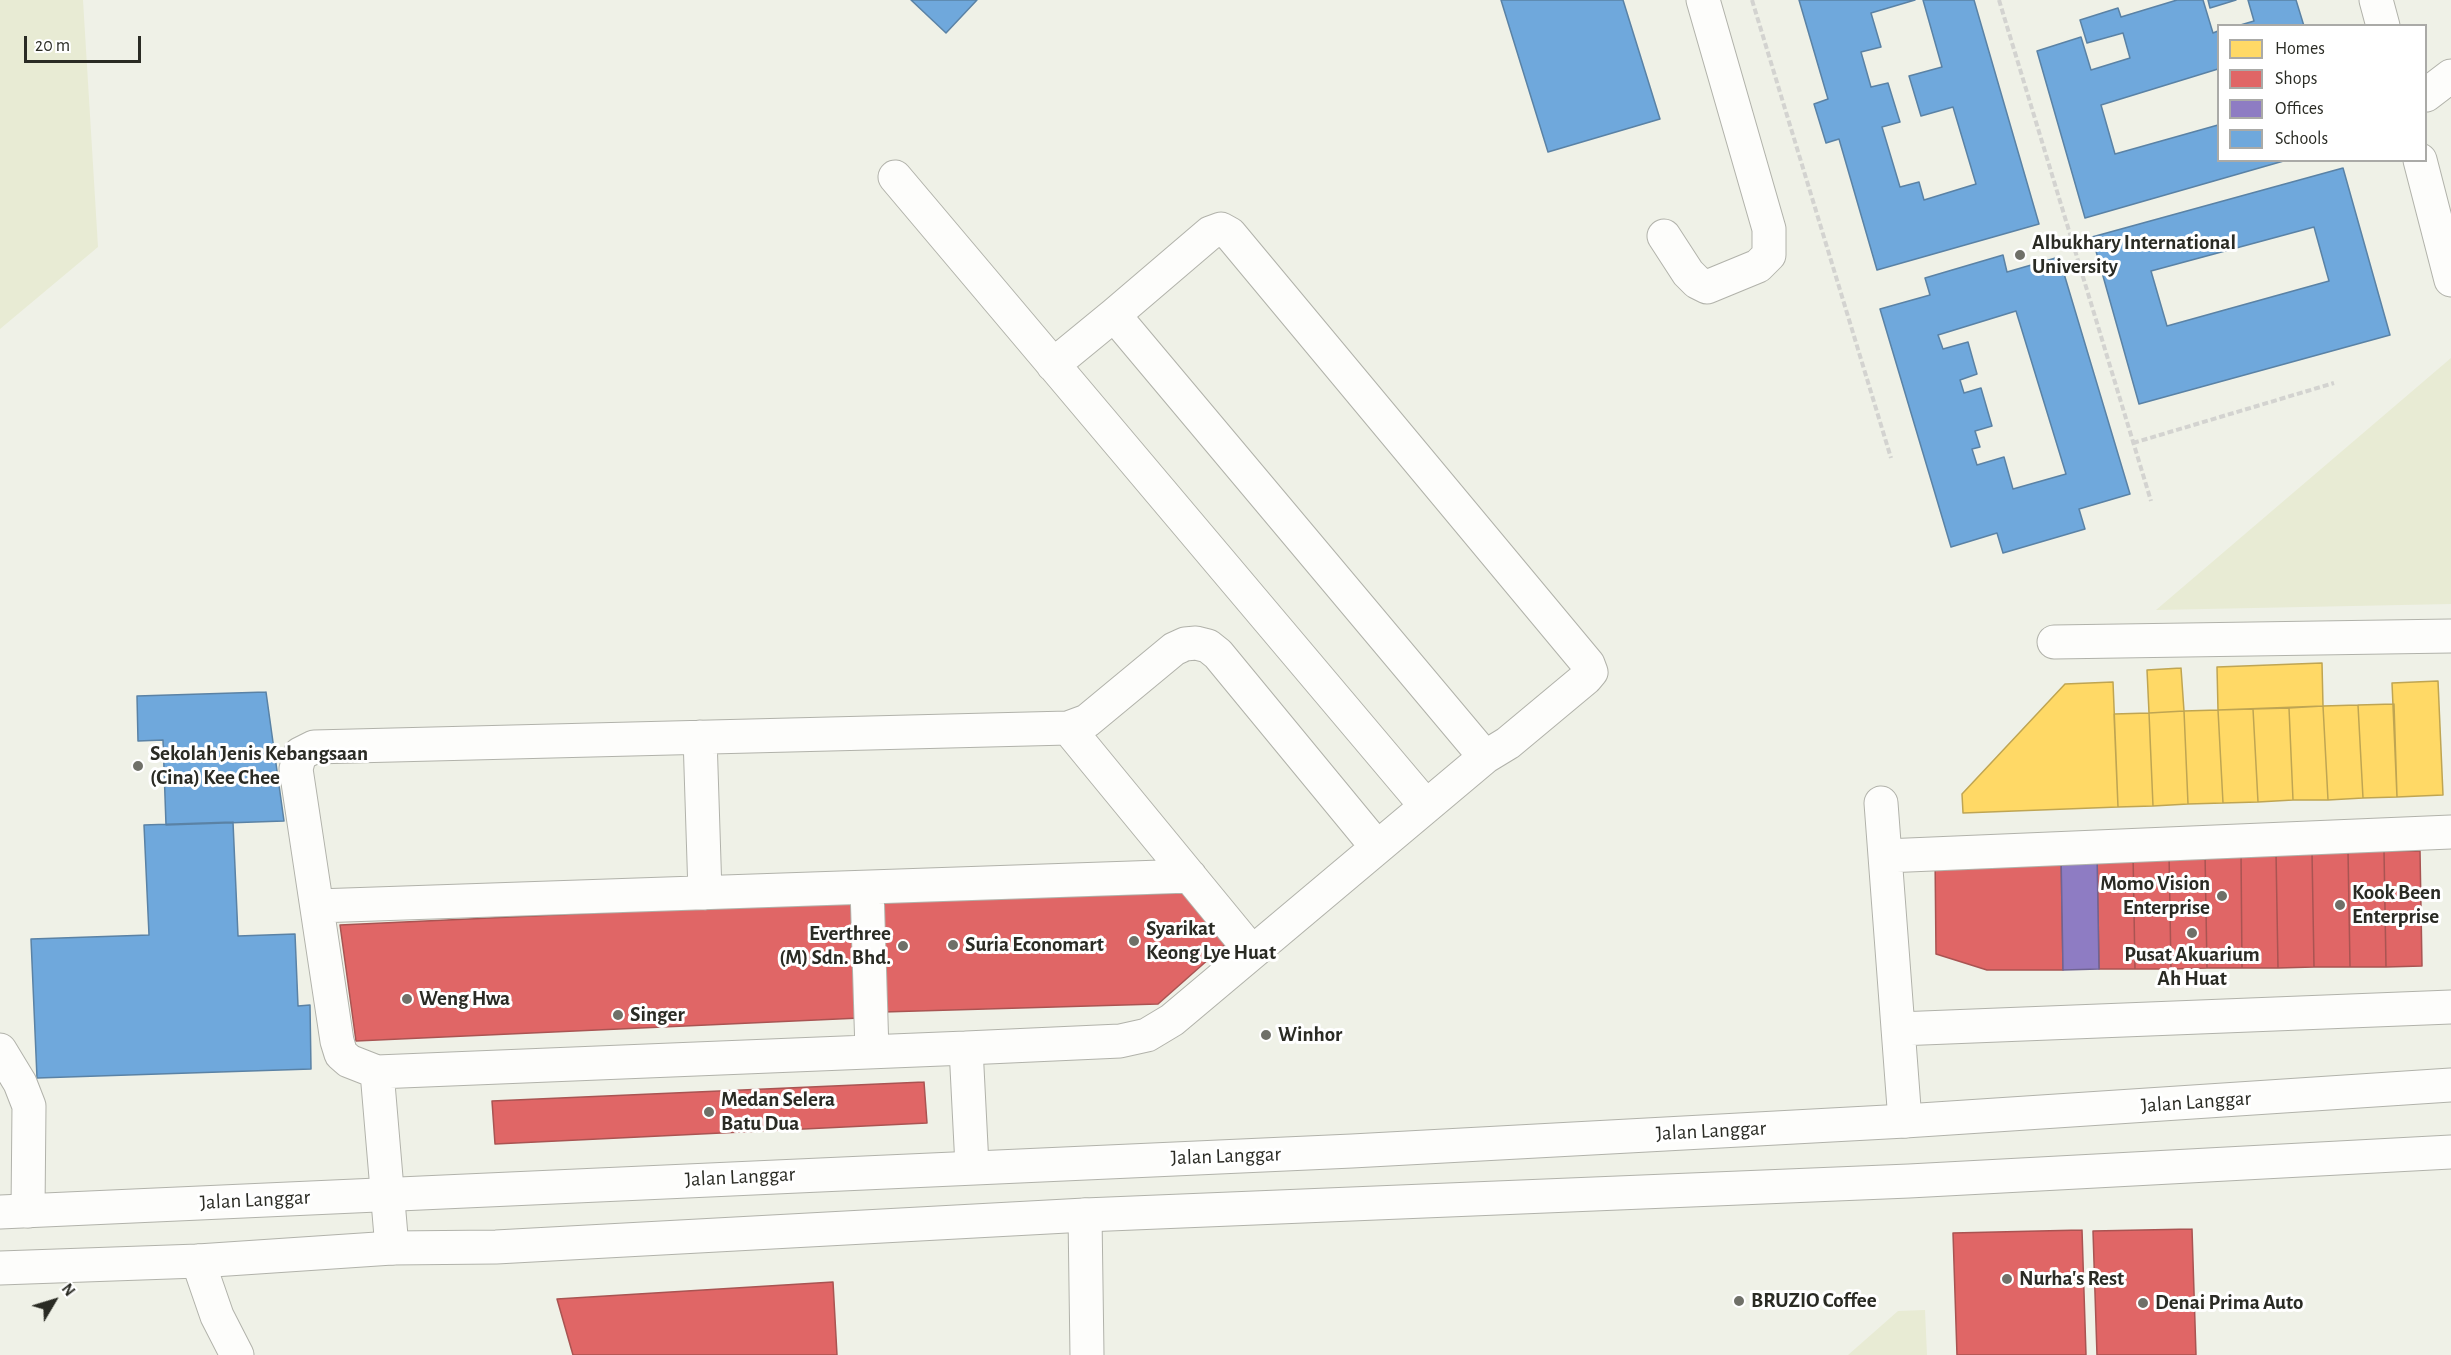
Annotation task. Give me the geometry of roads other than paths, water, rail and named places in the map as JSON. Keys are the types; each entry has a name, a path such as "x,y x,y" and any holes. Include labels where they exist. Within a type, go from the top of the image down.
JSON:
{"street":[{"path":"1664,236 1688,273 1697,282 1707,287 1758,266 1769,255 1769,228 1702,0"},
{"path":"2376,0 2382,24"},
{"path":"2427,94 2451,76"},
{"path":"2421,162 2451,280"},
{"path":"895,177 1426,806"},
{"path":"1053,365 1210,233 1221,229 1230,234 1588,664 1591,672 1508,743 1485,757 1426,806 1172,1020 1147,1035 1120,1041 377,1072 349,1061 341,1054 337,1041 296,769 300,754 314,747 1068,728 1087,721 1174,649 1185,644 1208,646 1218,654 1377,847"},
{"path":"1114,315 1485,757"},
{"path":"2054,642 2451,636"},
{"path":"1068,728 1252,952"},
{"path":"700,737 705,893"},
{"path":"1881,803 1905,1121"},
{"path":"1885,856 2451,832"},
{"path":"317,906 1190,876"},
{"path":"867,888 872,1052"},
{"path":"1898,1029 2451,1007"},
{"path":"966,1048 972,1166"},
{"path":"0,1050 20,1083 29,1107 14,1212"},
{"path":"377,1072 392,1248"},
{"name":"Jalan Langgar","path":"14,1212 972,1166 1352,1151 1905,1121 2451,1085"},
{"path":"0,1268 198,1261 392,1248 496,1247 1085,1215 1909,1181 2451,1152"},
{"path":"1085,1215 1087,1355"},
{"path":"198,1261 217,1316 237,1355"}],"place":[{"name":"Albukhary International University","path":"2020,255"},
{"name":"Sekolah Jenis Kebangsaan (Cina) Kee Chee","path":"138,766"},
{"name":"Momo Vision Enterprise","path":"2222,896"},
{"name":"Kook Been Enterprise","path":"2340,905"},
{"name":"Pusat Akuarium Ah Huat","path":"2192,933"},
{"name":"Syarikat Keong Lye Huat","path":"1134,941"},
{"name":"Suria Economart","path":"953,945"},
{"name":"Everthree (M) Sdn. Bhd.","path":"903,946"},
{"name":"Weng Hwa","path":"407,999"},
{"name":"Singer","path":"618,1015"},
{"name":"Winhor","path":"1266,1035"},
{"name":"Medan Selera Batu Dua","path":"709,1112"},
{"name":"Nurha's Rest","path":"2007,1279"},
{"name":"BRUZIO Coffee","path":"1739,1301"},
{"name":"Denai Prima Auto","path":"2143,1303"}]}
